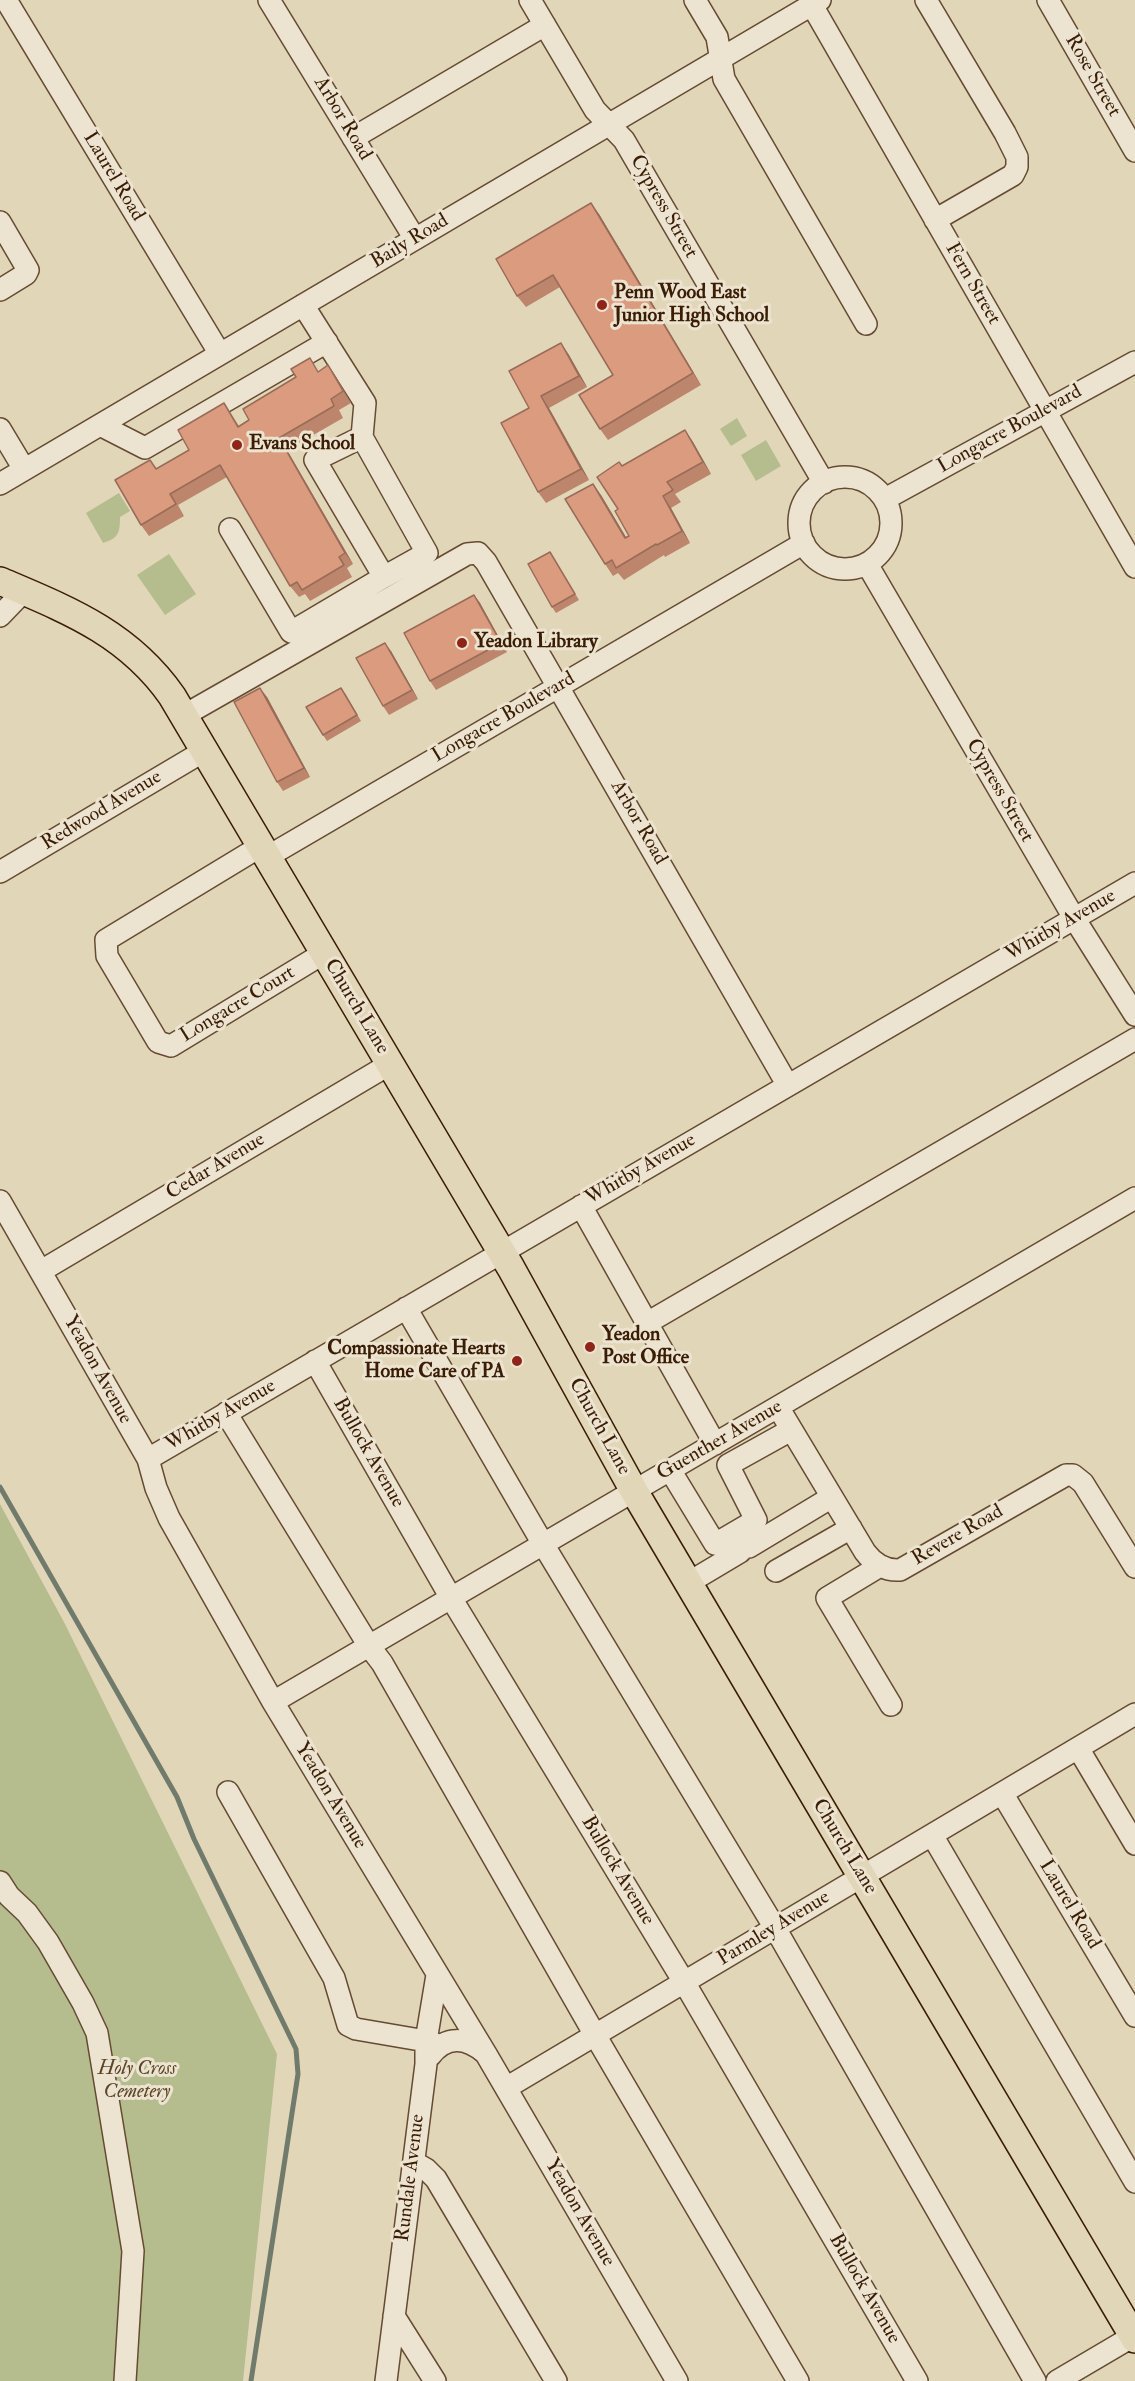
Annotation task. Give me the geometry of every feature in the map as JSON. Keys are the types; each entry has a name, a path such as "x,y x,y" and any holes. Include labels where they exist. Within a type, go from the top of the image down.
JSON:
{"main road":[{"name":"Church Lane","path":"12,586 86,619 128,647 163,683 501,1252 634,1491 1134,2337"}],"street":[{"name":"Laurel Road","path":"6,0 220,354"},
{"name":"Arbor Road","path":"269,0 415,239"},
{"name":"Cypress Street","path":"530,0 595,110 624,140 824,483"},
{"path":"695,0 717,37 724,79 866,324"},
{"path":"926,0 1017,157 1017,167 1013,175 935,220"},
{"name":"Rose Street","path":"1048,0 1135,151"},
{"name":"Baily Road","path":"0,484 814,2"},
{"name":"Fern Street","path":"814,2 935,220 1135,567"},
{"path":"353,138 545,25"},
{"path":"0,222 28,270 26,274 0,290"},
{"path":"230,529 291,632 428,553 362,437 365,403 303,305"},
{"path":"100,425 145,448 327,342"},
{"name":"Longacre Boulevard","path":"885,499 1135,362"},
{"path":"0,429 24,469"},
{"path":"362,437 315,460 384,577"},
{"path":"842,477 861,480 872,486 885,499 891,518 889,539 878,556 867,564 849,569 831,567 815,558 804,543 799,528 802,507 812,491 824,483 842,477"},
{"name":"Longacre Boulevard","path":"264,852 559,686 804,543"},
{"name":"Arbor Road","path":"183,716 467,554 478,553 486,562 559,686 787,1084"},
{"name":"Cypress Street","path":"867,564 1074,918 1135,1015"},
{"path":"0,616 12,586"},
{"name":"Redwood Avenue","path":"0,872 204,751"},
{"name":"Longacre Court","path":"264,852 106,940 107,956 152,1032 158,1042 171,1046 324,952"},
{"name":"Whitby Avenue","path":"148,1460 787,1084 1135,883"},
{"path":"647,1323 1135,1040"},
{"name":"Cedar Avenue","path":"41,1271 390,1064"},
{"name":"Guenther Avenue","path":"273,1702 1135,1198"},
{"name":"Yeadon Avenue","path":"0,1201 148,1460 156,1488 169,1518 273,1702 486,2054 677,2381"},
{"path":"581,1206 715,1444"},
{"path":"406,1308 543,1544 775,1928 1035,2381"},
{"name":"Bullock Avenue","path":"315,1361 451,1598 684,1982 917,2381"},
{"path":"778,1407 870,1558 880,1566 827,1598 891,1705"},
{"path":"226,1413 369,1647 382,1663 595,2035 798,2381"},
{"path":"670,1470 715,1544 756,1520 728,1465 791,1430"},
{"name":"Revere Road","path":"880,1566 891,1571 900,1570 1066,1474 1072,1475 1083,1483 1135,1567"},
{"path":"688,1583 832,1497"},
{"path":"776,1572 851,1528"},
{"name":"Parmley Avenue","path":"506,2088 1135,1714"},
{"path":"1078,1748 1135,1845"},
{"path":"228,1792 334,1978 348,2025 356,2029 433,2043 459,2040 473,2043 486,2054"},
{"name":"Laurel Road","path":"1002,1793 1135,2016"},
{"path":"932,1835 1135,2182"},
{"path":"3,1893 27,1913 48,1942 83,2003 97,2033 133,2251 125,2381"},
{"name":"Rundale Avenue","path":"386,2381 426,2064 433,2043 437,1974"},
{"path":"414,2162 436,2179 556,2381"},
{"path":"394,2316 435,2381"},
{"path":"1057,2381 1134,2337"}],"green space":[{"path":"737,418 747,436 731,446 720,429"},
{"path":"766,440 781,466 756,481 741,455"},
{"path":"119,493 130,511 120,517 119,531 115,537 103,543 86,513"},
{"path":"169,554 196,594 165,615 137,575"},
{"name":"Holy Cross Cemetery","path":"0,1504 65,1624 277,2054 243,2381 0,2381"}],"building":[{"path":"591,203 693,373 600,429 579,395 613,375 553,275 517,296 496,259"},
{"path":"561,343 579,376 541,396 581,469 538,492 501,423 529,408 509,371"},
{"path":"310,358 318,372 328,365 343,391 331,399 334,406 279,438 345,553 339,557 344,565 302,590 297,582 290,586 220,465 170,494 176,504 141,525 115,480 150,460 156,469 189,450 178,430 224,403 238,427 249,420 243,409 296,377 291,369"},
{"path":"685,430 703,462 667,482 673,490 663,496 682,531 616,568 612,560 605,564 565,499 593,484 625,538 629,536 615,511 618,509 597,477 619,462 622,466"},
{"path":"550,552 575,594 552,607 528,564"},
{"path":"474,595 501,643 430,681 404,633"},
{"path":"385,643 412,690 383,706 356,658"},
{"path":"260,688 304,768 277,782 234,702"},
{"path":"341,688 357,715 323,735 306,707"}],"waterway":[{"path":"0,1487 177,1797 194,1839 296,2049 298,2074 251,2381"}],"place":[{"name":"Penn Wood East Junior High School","path":"602,305"},
{"name":"Evans School","path":"237,445"},
{"name":"Yeadon Library","path":"462,643"},
{"name":"Yeadon Post Office","path":"590,1347"},
{"name":"Compassionate Hearts Home Care of PA","path":"517,1361"}]}
